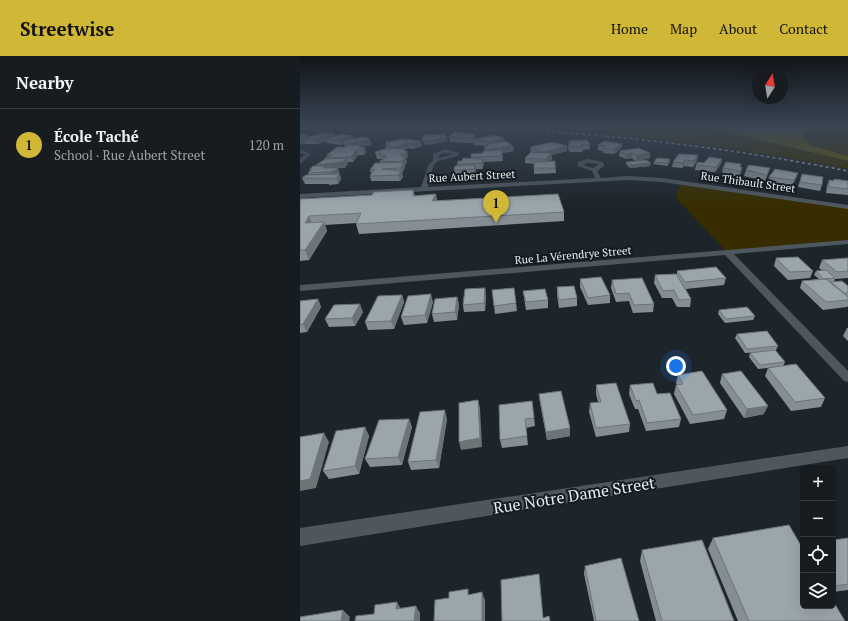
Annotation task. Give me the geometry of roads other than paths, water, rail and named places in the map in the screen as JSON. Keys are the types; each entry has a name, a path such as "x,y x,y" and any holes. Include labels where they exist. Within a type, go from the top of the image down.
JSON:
{"street":[{"path":"300,162 308,154 301,152"},
{"path":"424,189 431,166 436,160"},
{"path":"594,170 598,178"},
{"name":"Rue Aubert Street","path":"300,196 598,178 645,179"},
{"name":"Rue Thibault Street","path":"645,179 848,207"},
{"name":"Rue La Vérendrye Street","path":"300,288 848,242"},
{"path":"728,253 848,378"},
{"name":"Rue Notre Dame Street","path":"300,537 848,452"}],"railway":[{"path":"738,152 848,171"}],"place":[{"name":"École Taché","path":"496,223"}]}
